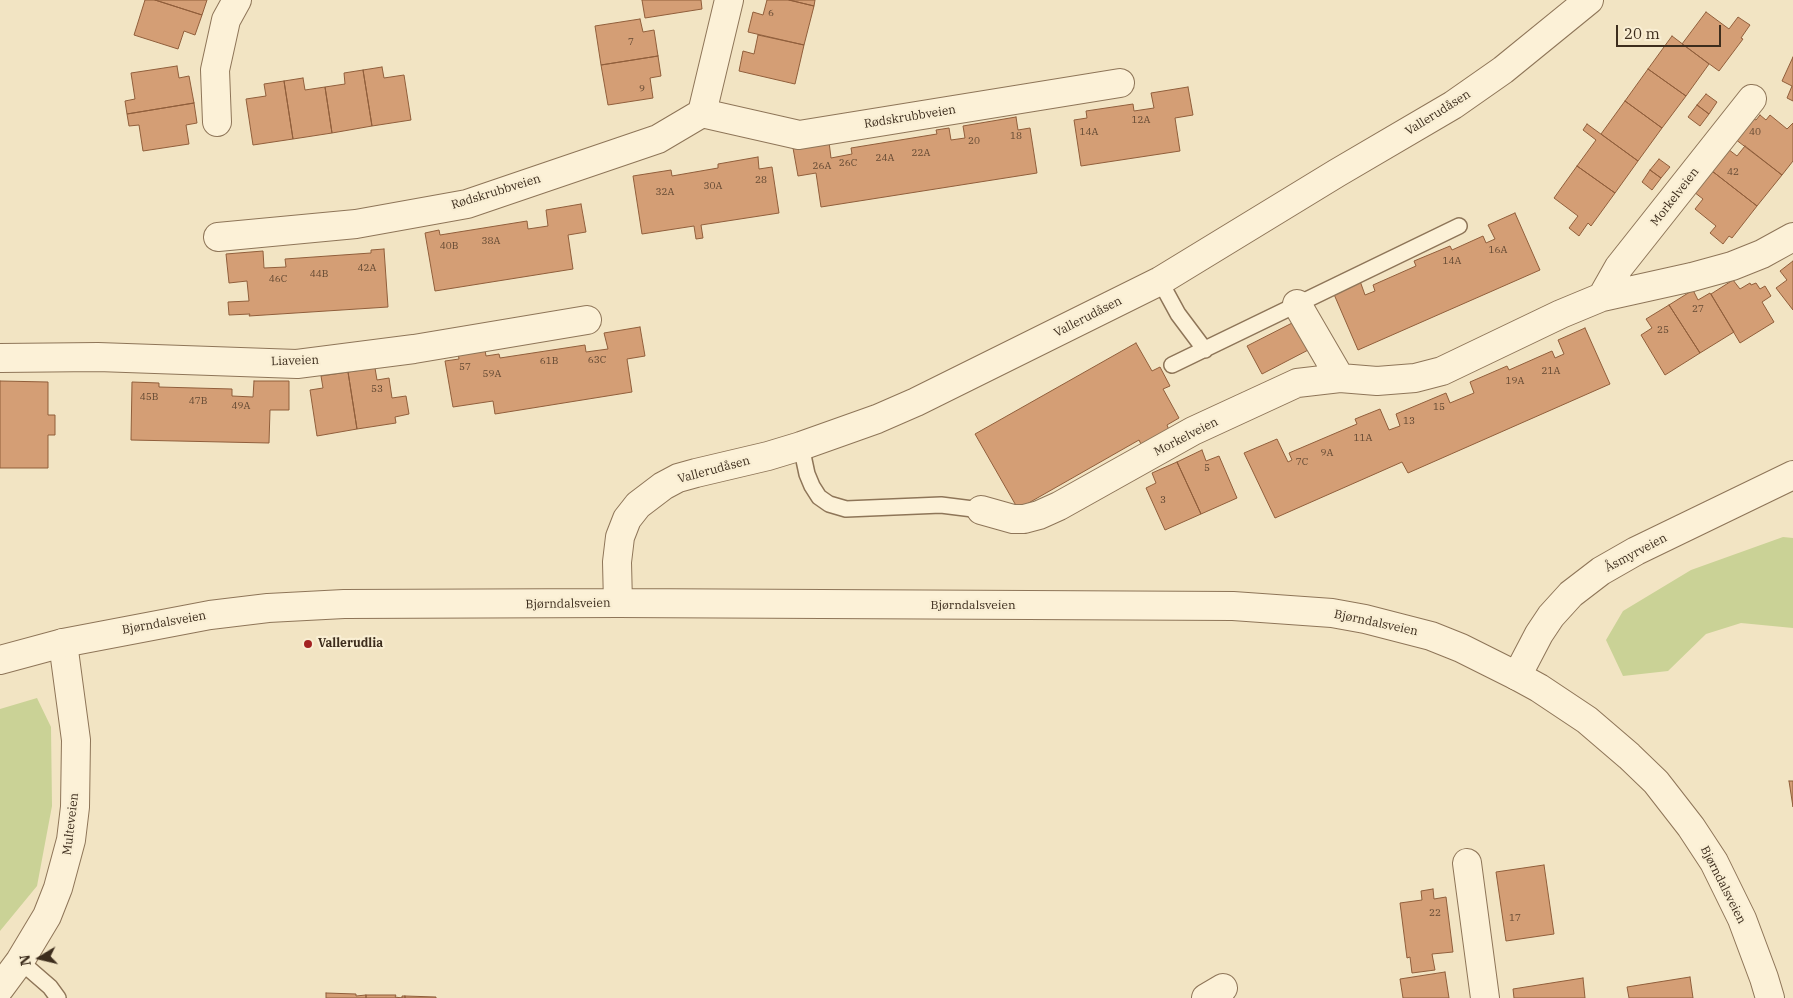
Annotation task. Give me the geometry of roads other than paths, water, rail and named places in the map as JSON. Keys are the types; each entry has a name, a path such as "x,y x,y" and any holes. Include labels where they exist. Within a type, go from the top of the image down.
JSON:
{"street":[{"path":"217,122 215,70 226,20 237,0"},
{"path":"702,114 729,0"},
{"name":"Vallerudåsen","path":"618,603 617,562 620,537 627,519 650,494 678,478 768,456 842,433 916,402 1160,281 1337,173 1453,106 1510,65 1589,0"},
{"name":"Rødskrubbveien","path":"218,237 356,224 467,204 658,139 702,114 799,135 1120,83"},
{"name":"Morkelveien","path":"1602,296 1619,267 1752,99"},
{"name":"Morkelveien","path":"981,510 1013,519 1024,519 1039,515 1059,506 1194,432 1297,383 1340,378 1377,381 1415,378 1442,371 1602,296 1692,277 1732,266 1762,254 1793,237"},
{"path":"1296,304 1340,378"},
{"name":"Liaveien","path":"0,358 98,357 297,364 414,349 587,320"},
{"name":"Åsmyrveien","path":"1517,676 1539,634 1551,616 1571,594 1601,571 1644,547 1793,475"},
{"name":"Bjørndalsveien","path":"0,660 63,643 210,615 306,605 618,603 1233,606 1304,611 1365,619 1431,636 1460,648 1517,676 1554,697 1607,736 1656,782 1691,827 1714,862 1754,948 1770,998"},
{"name":"Multeveien","path":"0,988 20,961 47,916 58,888 71,840 75,807 76,740 63,643"},
{"path":"1467,863 1485,998"}],"lane":[{"path":"1172,366 1459,226"},
{"path":"1160,281 1178,314 1205,350"},
{"name":"Morkelveien","path":"801,446 807,474 812,486 819,497 829,504 846,509 941,505 981,510"},
{"path":"20,961 50,987 58,998"}],"place":[{"name":"Vallerudlia","path":"308,644"}]}
